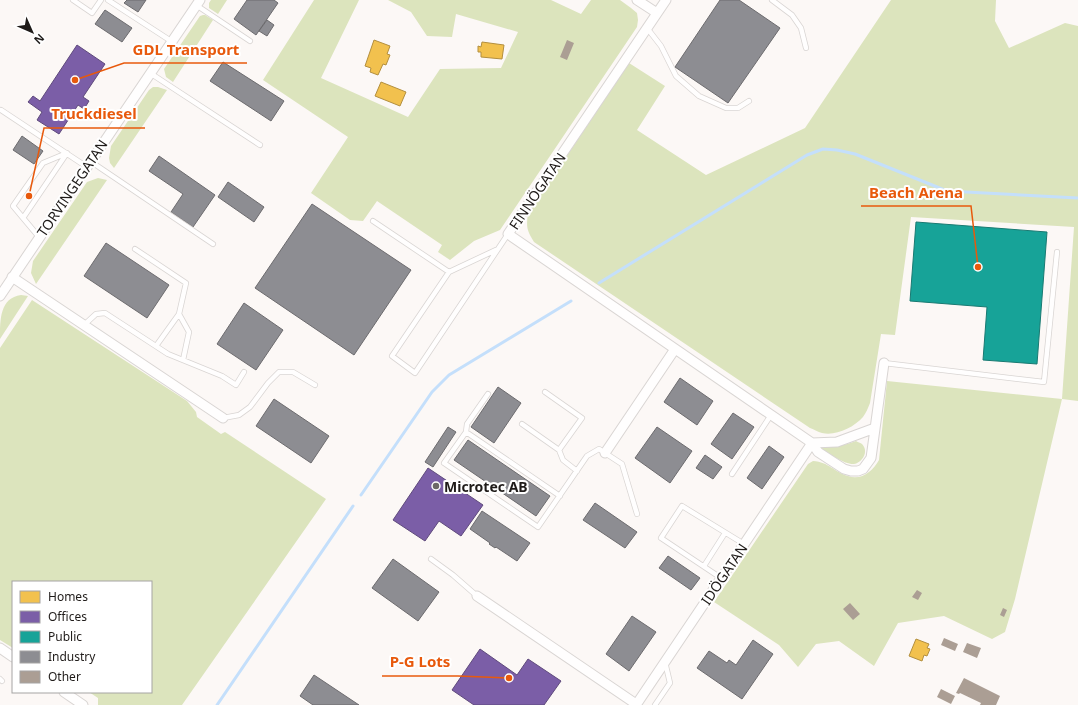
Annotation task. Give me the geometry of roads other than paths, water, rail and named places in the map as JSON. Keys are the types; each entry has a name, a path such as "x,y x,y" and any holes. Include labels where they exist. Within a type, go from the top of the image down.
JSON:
{"street":[{"path":"637,0 657,13"},
{"name":"FINNÖGATAN","path":"666,0 508,234 812,443 818,452 851,471 863,469 871,458 884,363"},
{"name":"TORVINGEGATAN","path":"0,296 198,2"},
{"path":"12,277 223,418"},
{"path":"605,453 675,349"},
{"path":"812,443 837,442 875,428"},
{"name":"IDÖGATAN","path":"477,596 638,705 665,662 812,443"},
{"path":"0,648 12,656"},
{"path":"65,693 83,705"}],"lane":[{"path":"73,0 92,13 101,0"},
{"path":"108,0 172,41"},
{"path":"772,0 792,15 801,28 806,48"},
{"path":"198,2 250,41"},
{"path":"647,28 661,46 676,76 699,96 726,108 738,108 749,101"},
{"path":"150,73 260,145"},
{"path":"1,110 67,153 89,164 213,244"},
{"path":"39,237 14,206 43,163 67,153"},
{"path":"23,218 67,153"},
{"path":"373,221 449,272"},
{"path":"498,249 449,272 392,356 415,373 498,249 508,234"},
{"path":"135,249 186,283 179,314 156,346"},
{"path":"884,363 1044,382 1057,252"},
{"path":"84,325 96,314 105,313 168,354 222,376 236,385 244,372"},
{"path":"179,314 189,332 183,360"},
{"path":"223,418 238,415 250,407 268,383 279,372 293,372 315,385"},
{"path":"545,392 582,418 559,450"},
{"path":"488,394 467,424 466,432 444,463 538,528 587,456 599,449 622,464 637,514"},
{"path":"732,474 771,416"},
{"path":"522,424 559,450 563,460 577,471"},
{"path":"466,432 560,496"},
{"path":"721,578 662,538 682,506 744,544"},
{"path":"704,566 725,533"},
{"path":"431,559 453,574 477,596"},
{"path":"655,705 670,683 665,662"}],"waterway":[{"path":"599,283 807,155 823,149 855,154 947,191 1078,198"},
{"path":"361,495 432,392 449,375 571,301"},
{"path":"217,705 353,506"}],"place":[{"name":"GDL Transport","path":"75,80"},
{"name":"Truckdiesel","path":"29,196"},
{"name":"Beach Arena","path":"978,267"},
{"name":"Microtec AB","path":"436,486"},
{"name":"P-G Lots","path":"509,678"}]}
